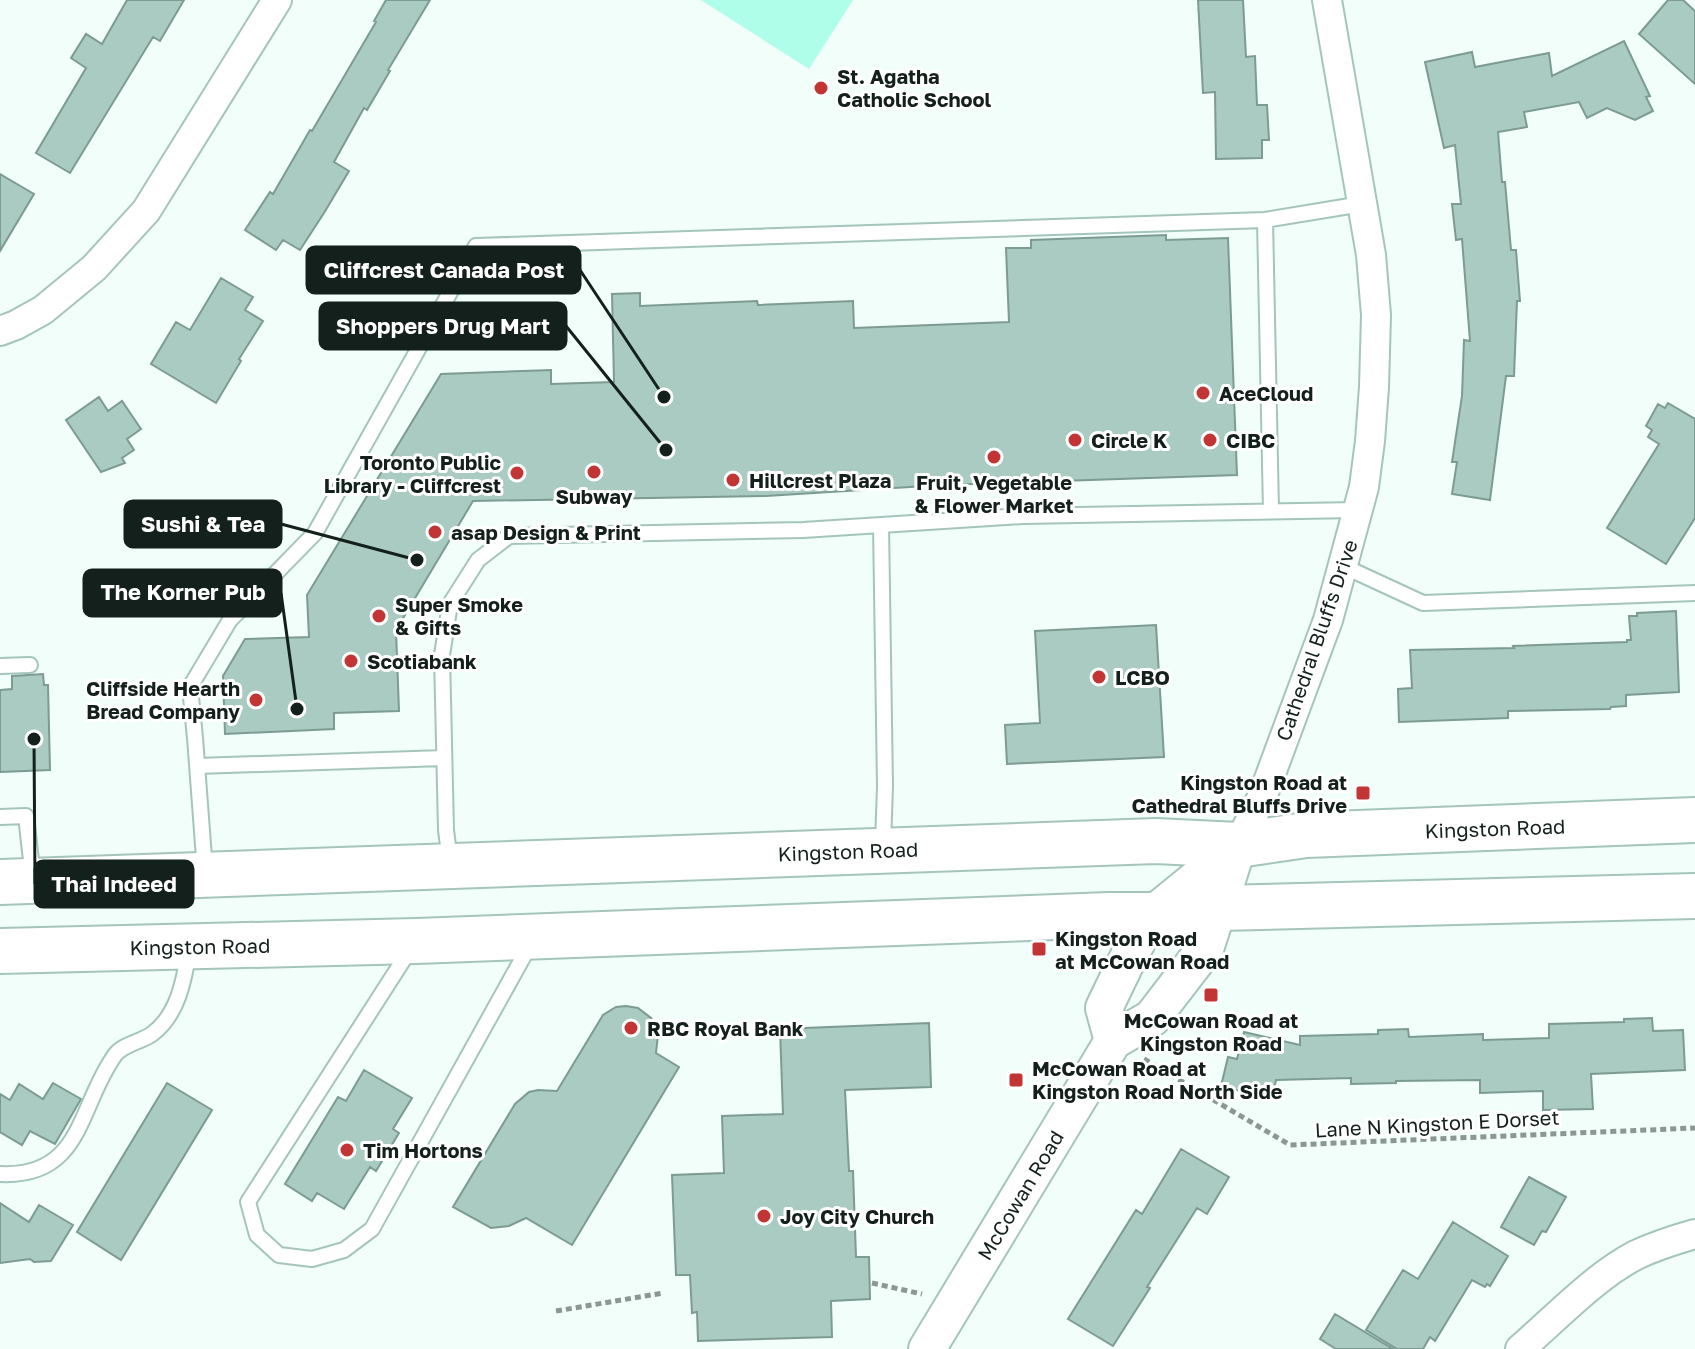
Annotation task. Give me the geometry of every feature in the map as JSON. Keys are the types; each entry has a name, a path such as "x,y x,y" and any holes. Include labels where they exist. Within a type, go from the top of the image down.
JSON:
{"main road":[{"name":"Kingston Road","path":"17,880 1156,841 1238,845 1306,835 1695,820"},
{"name":"Kingston Road","path":"0,951 416,941 1152,915 1219,908 1695,896"}],"street":[{"path":"0,331 43,310 94,268 146,211 277,0"},
{"name":"Cathedral Bluffs Drive","path":"1238,845 1263,795 1323,633 1364,487 1370,441 1376,315 1371,255 1327,0"},
{"path":"1113,1041 1104,1008 1152,915 1238,845"},
{"name":"McCowan Road","path":"927,1349 1113,1041 1152,1018 1205,949 1238,845"},
{"path":"1520,1349 1634,1256 1695,1234"}],"lane":[{"path":"205,875 190,687 230,620 315,533 476,246 1265,220 1362,204"},
{"path":"1265,220 1271,511"},
{"path":"451,867 446,830 442,655 450,604 478,560 509,536 803,530 1022,516 1358,510"},
{"path":"881,525 883,849"},
{"path":"1343,566 1423,603 1695,593"},
{"path":"0,666 30,665"},
{"path":"197,766 444,758"},
{"path":"0,817 26,816 17,880"},
{"path":"416,941 248,1202 257,1235 279,1255 312,1259 323,1256 344,1250 372,1229 535,935"},
{"path":"0,1174 15,1175 41,1168 58,1158 71,1144 117,1051 153,1033 166,1019 181,993 190,947"}],"path":[{"name":"Lane N Kingston E Dorset","path":"1113,1041 1290,1145 1695,1128"},
{"path":"872,1283 956,1301"},
{"path":"556,1311 663,1293"}],"green space":[{"path":"701,0 853,0 809,69"}],"building":[{"path":"127,0 184,0 160,41 153,37 70,173 36,153 86,68 71,58 86,34 102,44"},
{"path":"386,0 430,0 334,162 349,171 324,213 300,250 283,240 276,250 245,230 270,192 273,194 312,131"},
{"path":"1198,0 1243,0 1246,57 1255,56 1257,105 1267,105 1269,140 1262,140 1262,158 1216,159 1215,92 1203,93"},
{"path":"1668,0 1683,0 1695,11 1695,84 1639,34"},
{"path":"1624,41 1650,96 1646,97 1653,111 1635,120 1607,108 1587,118 1579,102 1524,112 1527,127 1498,132 1511,250 1516,250 1520,301 1517,301 1514,376 1506,376 1490,500 1452,494 1457,462 1452,462 1462,396 1464,340 1470,341 1462,239 1456,240 1452,204 1461,204 1455,145 1444,148 1425,62 1472,52 1475,67 1549,53 1552,76"},
{"path":"0,174 34,194 0,251"},
{"name":"Hillcrest Plaza","path":"1166,235 1166,240 1228,238 1237,475 942,485 766,496 473,501 396,630 399,711 334,713 334,729 225,734 223,676 245,639 309,637 307,595 441,374 551,370 551,384 614,382 612,294 640,293 640,306 853,301 854,328 1009,322 1006,248 1031,248 1031,240"},
{"path":"221,278 253,297 245,310 263,321 216,403 151,364 176,322 190,330"},
{"path":"99,397 108,411 122,401 141,429 127,439 134,450 122,458 125,463 101,472 66,420"},
{"path":"1668,403 1695,419 1695,518 1666,564 1607,528 1659,444 1648,437 1652,430 1646,426 1658,404 1665,408"},
{"path":"1676,611 1679,692 1626,695 1626,706 1610,709 1508,711 1508,718 1399,722 1398,689 1412,688 1410,650 1627,642 1631,640 1629,616"},
{"name":"LCBO","path":"1156,625 1164,757 1007,764 1005,725 1040,723 1035,631"},
{"path":"43,674 44,685 48,685 50,770 0,772 0,690 12,689 12,676"},
{"path":"616,1007 638,1008 651,1018 658,1035 656,1053 679,1067 572,1245 526,1218 509,1226 491,1228 453,1207 515,1104 529,1092 557,1091 603,1015"},
{"path":"1652,1018 1653,1031 1683,1030 1685,1070 1591,1074 1593,1109 1543,1110 1543,1091 1480,1093 1480,1080 1351,1084 1351,1078 1276,1080 1272,1099 1221,1086 1228,1057 1237,1059 1244,1032 1300,1045 1300,1036 1378,1034 1378,1030 1408,1029 1409,1037 1483,1034 1483,1040 1549,1038 1549,1024"},
{"name":"Joy City Church","path":"929,1023 931,1087 845,1090 849,1171 853,1171 856,1257 869,1257 870,1299 831,1301 832,1337 698,1341 697,1312 692,1313 690,1275 676,1275 672,1175 724,1173 722,1116 783,1114 780,1029"},
{"name":"Tim Hortons","path":"364,1070 412,1098 393,1129 399,1133 376,1171 370,1167 344,1209 317,1193 312,1201 285,1184 338,1097 346,1101"},
{"path":"53,1083 81,1099 55,1144 30,1131 22,1145 0,1132 0,1094 10,1100 19,1084 43,1099"},
{"path":"167,1083 212,1110 121,1260 77,1232"},
{"path":"1181,1149 1229,1177 1207,1214 1197,1208 1113,1346 1068,1319 1136,1210 1142,1214"},
{"path":"1529,1177 1566,1197 1546,1232 1542,1231 1534,1245 1501,1227"},
{"path":"0,1203 29,1222 39,1205 73,1225 51,1261 34,1262 30,1259 0,1263"},
{"path":"1453,1222 1508,1256 1490,1286 1487,1284 1485,1287 1472,1280 1435,1341 1430,1337 1423,1349 1397,1349 1366,1330 1403,1270 1418,1279"},
{"path":"1335,1314 1393,1349 1336,1349 1320,1339"}],"place":[{"name":"St. Agatha Catholic School","path":"821,88"},
{"name":"AceCloud","path":"1203,393"},
{"name":"Cliffcrest Canada Post","path":"664,397"},
{"name":"Circle K","path":"1075,440"},
{"name":"CIBC","path":"1210,440"},
{"name":"Shoppers Drug Mart","path":"666,450"},
{"name":"Fruit, Vegetable & Flower Market","path":"994,457"},
{"name":"Subway","path":"594,472"},
{"name":"Toronto Public Library - Cliffcrest","path":"517,473"},
{"name":"Hillcrest Plaza","path":"733,480"},
{"name":"asap Design & Print","path":"435,532"},
{"name":"Sushi & Tea","path":"417,560"},
{"name":"Super Smoke & Gifts","path":"379,616"},
{"name":"Scotiabank","path":"351,661"},
{"name":"LCBO","path":"1099,677"},
{"name":"Cliffside Hearth Bread Company","path":"256,700"},
{"name":"The Korner Pub","path":"297,709"},
{"name":"Thai Indeed","path":"34,739"},
{"name":"Kingston Road at Cathedral Bluffs Drive","path":"1363,793"},
{"name":"Kingston Road at McCowan Road","path":"1039,949"},
{"name":"McCowan Road at Kingston Road","path":"1211,995"},
{"name":"RBC Royal Bank","path":"631,1028"},
{"name":"McCowan Road at Kingston Road North Side","path":"1016,1080"},
{"name":"Tim Hortons","path":"347,1150"},
{"name":"Joy City Church","path":"764,1216"}]}
